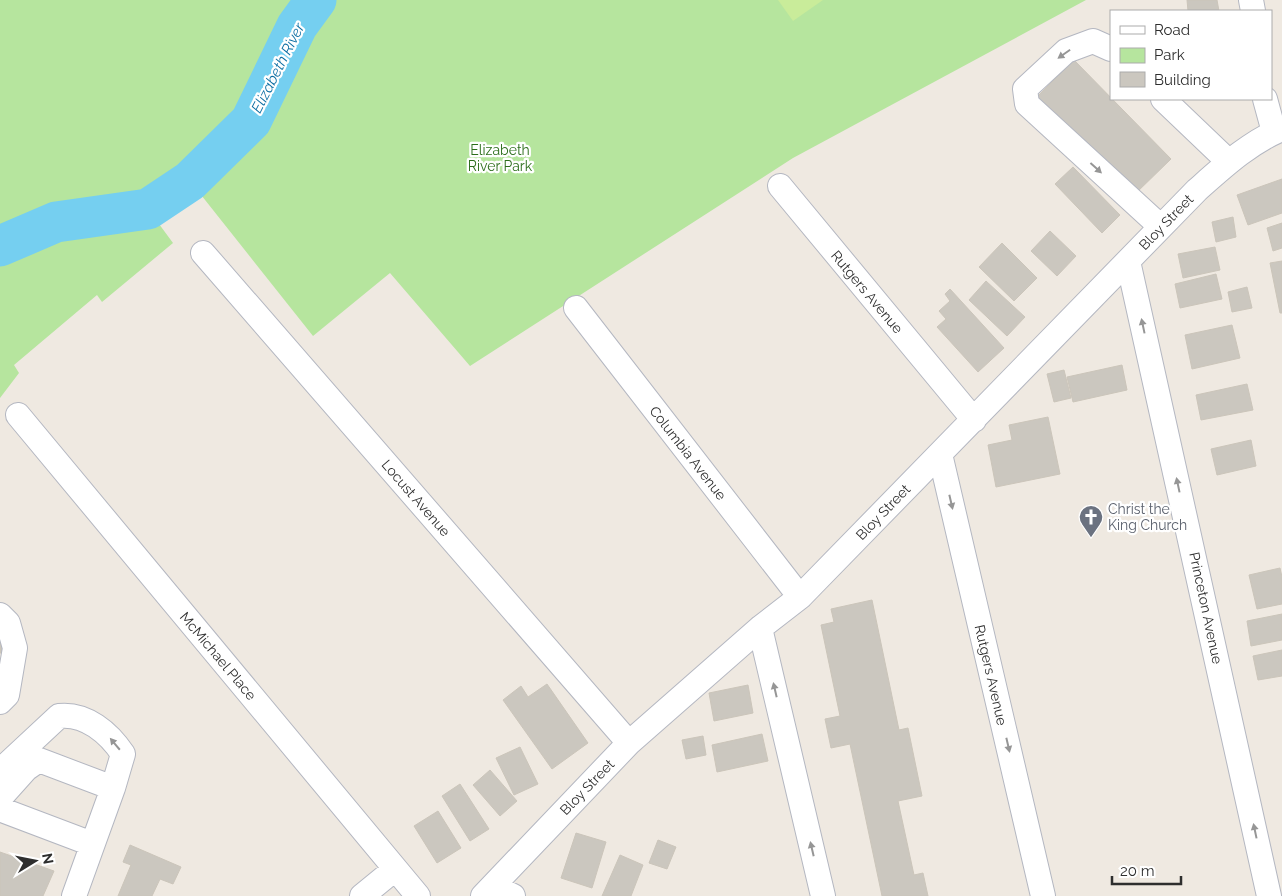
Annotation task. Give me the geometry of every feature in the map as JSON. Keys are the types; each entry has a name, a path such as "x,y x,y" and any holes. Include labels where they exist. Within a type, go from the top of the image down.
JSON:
{"street":[{"path":"1110,48 1093,41 1066,51 1025,88 1027,104 1161,227"},
{"path":"1265,100 1278,130"},
{"path":"1178,104 1229,162"},
{"name":"Bloy Street","path":"496,893 629,743 760,628 800,597 1197,190 1229,162 1259,140 1278,130"},
{"name":"Rutgers Avenue","path":"780,186 974,420"},
{"name":"Locust Avenue","path":"203,253 629,743"},
{"name":"Princeton Avenue","path":"1128,261 1269,896"},
{"name":"Columbia Avenue","path":"576,308 800,597"},
{"name":"McMichael Place","path":"18,415 418,896"},
{"name":"Rutgers Avenue","path":"940,454 1043,896"},
{"path":"0,615 8,623 15,648 7,695 0,702"},
{"path":"760,628 823,896"},
{"path":"0,771 59,716 68,715 88,721 104,731 123,754 113,788 74,896"},
{"path":"0,798 26,769 39,760 113,788"},
{"path":"0,806 2,810 92,844"},
{"path":"362,896 395,870"}],"green space":[{"name":"Elizabeth River Park","path":"0,0 1086,0 793,158 470,366 390,273 313,336 190,181 148,209 173,243 102,302 97,295 14,365 19,373 0,398"},
{"path":"778,0 823,0 793,21"}],"building":[{"path":"1187,0 1217,0 1219,10 1188,10"},
{"path":"1074,60 1110,97 1110,100 1113,100 1171,159 1134,195 1037,97"},
{"path":"1073,167 1120,215 1102,233 1055,184"},
{"path":"1282,179 1282,213 1248,225 1237,195"},
{"path":"1233,217 1236,237 1216,242 1212,222"},
{"path":"1282,223 1282,248 1273,251 1267,228"},
{"path":"1050,231 1076,256 1057,276 1031,251"},
{"path":"1002,243 1037,278 1014,301 979,267"},
{"path":"1215,247 1220,270 1183,278 1178,254"},
{"path":"1282,261 1282,313 1280,313 1270,263"},
{"path":"1216,274 1222,299 1180,308 1175,284"},
{"path":"986,281 1025,317 1007,336 969,300"},
{"path":"1247,287 1252,308 1232,312 1228,292"},
{"path":"950,289 1004,348 978,372 937,327 946,319 939,311 950,301 945,294"},
{"path":"1232,325 1240,358 1192,369 1185,335"},
{"path":"1122,365 1127,390 1073,402 1067,377"},
{"path":"1064,370 1071,398 1054,402 1047,374"},
{"path":"1247,384 1253,410 1201,420 1196,395"},
{"path":"1048,417 1060,474 996,487 988,445 1012,440 1009,425"},
{"path":"1251,440 1256,466 1217,475 1211,449"},
{"path":"1280,568 1282,604 1257,609 1249,575"},
{"path":"872,600 899,730 908,728 922,796 898,801 914,875 923,873 928,896 882,896 850,744 831,748 825,719 840,716 821,625 834,622 831,609"},
{"path":"1282,614 1282,640 1251,646 1247,621"},
{"path":"0,629 4,653 0,653"},
{"path":"1282,650 1282,676 1258,680 1253,656"},
{"path":"547,684 588,743 552,769 503,700 521,686 528,697"},
{"path":"748,685 753,713 714,721 709,693"},
{"path":"762,734 768,761 717,772 712,745"},
{"path":"703,736 706,755 686,759 682,740"},
{"path":"520,747 538,784 514,795 496,758"},
{"path":"490,770 517,801 500,816 473,785"},
{"path":"460,784 489,829 470,841 442,796"},
{"path":"438,811 461,848 437,863 414,826"},
{"path":"576,833 606,842 592,888 561,878"},
{"path":"658,840 676,847 667,869 649,863"},
{"path":"130,845 181,867 173,884 160,879 152,896 118,896 131,865 123,862"},
{"path":"0,852 54,871 43,896 0,896"},
{"path":"620,855 643,865 631,896 602,896"}],"waterway":[{"name":"Elizabeth River","path":"0,246 56,222 148,209 190,181 251,121 297,26 316,0"}],"place":[{"name":"Christ the King Church","path":"1091,538"}]}
